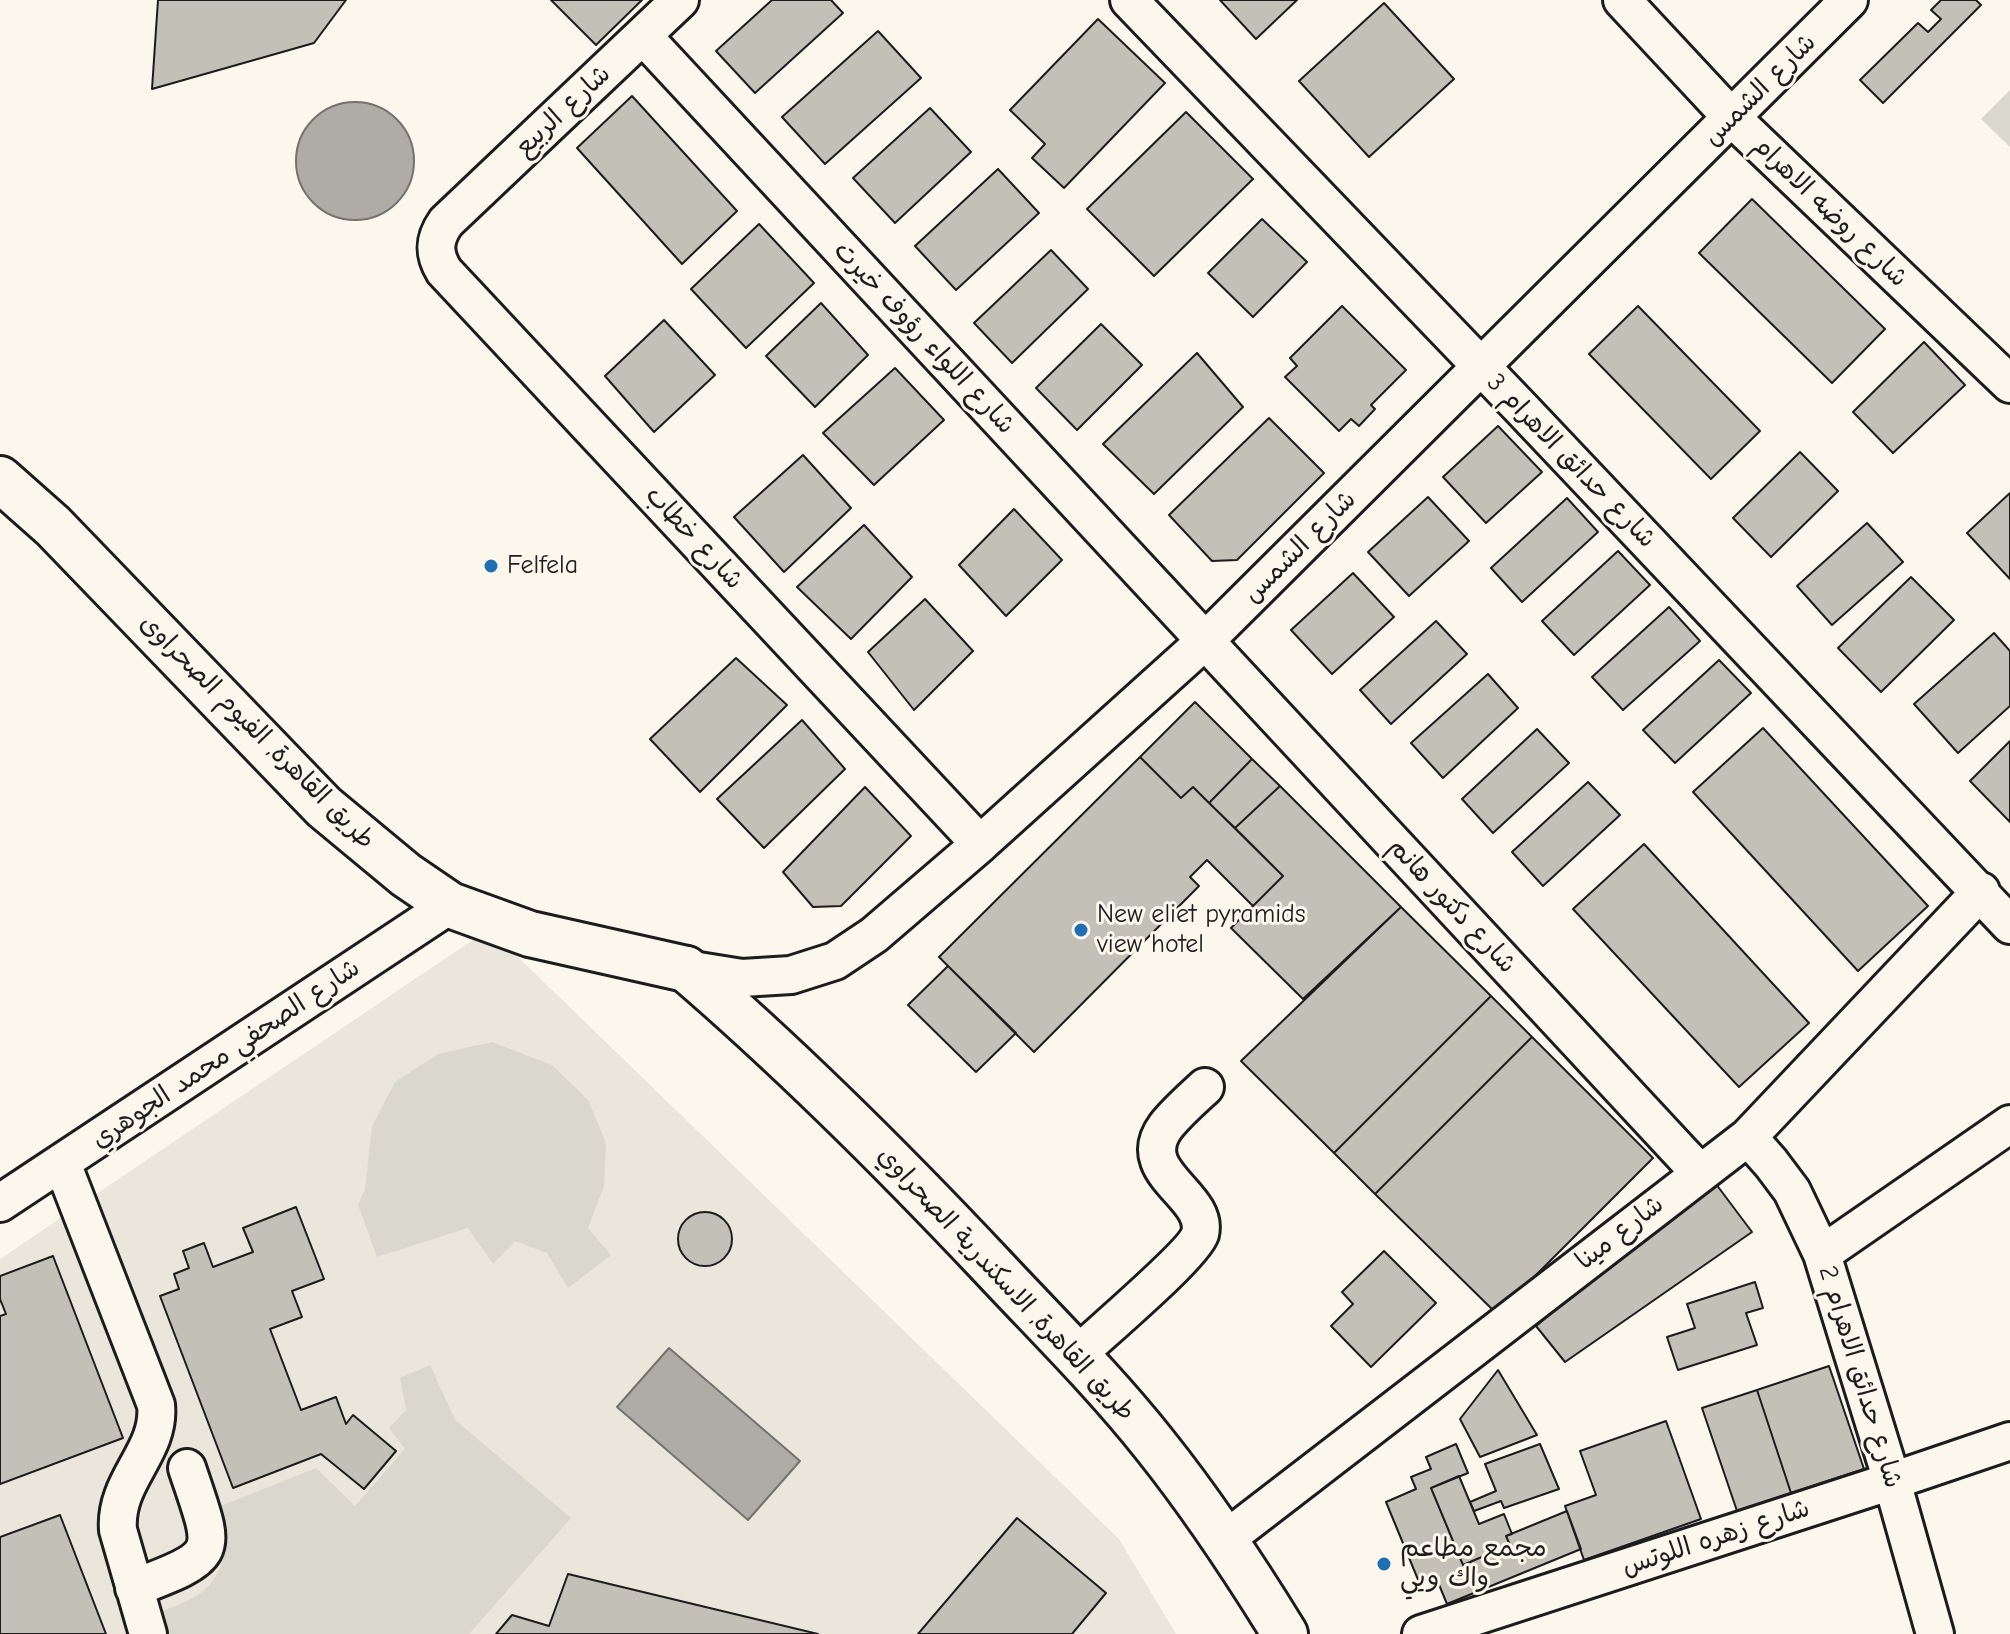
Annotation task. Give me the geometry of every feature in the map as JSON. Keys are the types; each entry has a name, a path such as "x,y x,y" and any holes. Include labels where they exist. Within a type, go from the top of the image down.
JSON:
{"main road":[{"name":"طريق القاهرة, الفيوم الصحراوى","path":"0,479 53,526 324,807 364,842 450,905 530,934 686,969"},
{"name":"طريق القاهرة, الاسكندرية الصحراوي","path":"686,969 761,1034 842,1112 1077,1355 1154,1444 1226,1539 1285,1634"}],"street":[{"name":"شارع الربيع","path":"446,222 680,0"},
{"name":"شارع حدائق الاهرام 3","path":"1129,0 1981,891 2010,925"},
{"name":"شارع روضه الاهرام","path":"1622,0 1732,118 2010,384"},
{"name":"شارع الشمس","path":"686,969 742,978 791,975 835,961 874,935 1205,641 1849,0"},
{"name":"شارع اللواء رؤوف خيرت","path":"643,36 1205,641"},
{"name":"شارع خطاب","path":"446,222 438,233 435,246 437,259 444,271 980,844"},
{"name":"شارع دكتور هانم","path":"1205,641 1699,1172"},
{"name":"شارع مينا","path":"1226,1539 1748,1137 1981,891"},
{"name":"شارع الصحفي محمد الجوهري","path":"0,1203 450,905"},
{"path":"1077,1355 1172,1268 1199,1239 1199,1217 1162,1169 1158,1147 1166,1126 1205,1087"},
{"path":"1822,1254 2010,1124"},
{"name":"شارع حدائق الاهرام 2","path":"1748,1137 1792,1191 1822,1254 1935,1634"},
{"path":"62,1163 156,1405 153,1437 122,1493 117,1517 148,1634"},
{"name":"شارع زهره اللوتس","path":"1421,1634 2010,1441"},
{"path":"134,1588 191,1566 206,1548 206,1524 187,1468"}],"shaded area":[{"path":"2010,90 2010,147 1981,119"},
{"path":"355,102 378,107 397,119 409,138 414,161 409,184 397,203 378,215 355,220 332,215 313,203 301,184 296,161 301,138 313,119 332,107"},
{"path":"489,929 1119,1539 1176,1634 0,1634 0,1259"},
{"path":"492,1042 552,1065 588,1100 606,1143 604,1186 588,1228 611,1255 568,1288 547,1253 515,1241 493,1264 468,1228 377,1257 358,1205 365,1190 372,1126 395,1082 438,1054"},
{"path":"669,1348 800,1461 748,1520 617,1407"},
{"path":"430,1365 455,1420 571,1518 469,1634 164,1634 156,1614 197,1596 218,1573 225,1542 218,1507 316,1468 355,1506 405,1449 389,1428 406,1410 400,1378"}],"building":[{"path":"158,0 346,0 314,43 152,89"},
{"path":"551,0 642,0 596,45"},
{"path":"772,0 831,0 843,13 755,93 716,51"},
{"path":"1220,0 1297,0 1256,39"},
{"path":"1941,0 1976,0 1981,5 1883,103 1860,80 1918,23 1928,32 1941,19 1931,10"},
{"path":"1384,3 1454,79 1369,157 1299,81"},
{"path":"1098,19 1165,83 1064,188 1032,158 1045,144 1010,110"},
{"path":"878,31 921,78 825,164 782,117"},
{"path":"632,96 737,211 682,264 577,148"},
{"path":"930,108 971,152 895,223 853,178"},
{"path":"1186,112 1253,179 1154,276 1087,209"},
{"path":"998,169 1039,213 956,290 915,246"},
{"path":"1752,199 1885,329 1832,383 1699,253"},
{"path":"1262,219 1307,262 1253,317 1208,273"},
{"path":"759,224 814,283 746,348 691,289"},
{"path":"1051,250 1088,289 1012,363 974,323"},
{"path":"821,303 868,355 815,407 766,356"},
{"path":"1342,306 1406,370 1371,405 1375,409 1359,426 1351,419 1339,431 1285,377 1297,366 1290,358"},
{"path":"1638,306 1760,431 1711,479 1589,354"},
{"path":"664,320 715,375 654,432 605,376"},
{"path":"1101,324 1142,365 1077,430 1036,388"},
{"path":"1924,342 1965,385 1893,453 1853,412"},
{"path":"1197,353 1243,407 1154,494 1103,444"},
{"path":"895,368 944,420 874,485 823,433"},
{"path":"1269,418 1324,473 1237,560 1212,561 1169,515"},
{"path":"1498,426 1542,472 1486,523 1443,477"},
{"path":"1800,452 1838,491 1771,557 1733,518"},
{"path":"803,455 851,508 784,572 734,517"},
{"path":"2010,493 2010,579 1967,533"},
{"path":"1428,497 1469,541 1409,596 1368,552"},
{"path":"1567,498 1598,532 1522,602 1491,568"},
{"path":"1014,509 1062,560 1006,616 959,565"},
{"path":"1867,523 1903,562 1832,625 1797,586"},
{"path":"864,525 912,577 851,639 797,587"},
{"path":"1618,551 1650,585 1574,655 1542,621"},
{"path":"1353,573 1394,617 1332,674 1291,630"},
{"path":"1911,577 1954,620 1881,692 1838,648"},
{"path":"925,599 973,651 914,710 868,652"},
{"path":"1669,607 1700,641 1623,710 1592,677"},
{"path":"1436,621 1467,654 1391,724 1360,690"},
{"path":"1994,633 2010,651 2010,706 1958,753 1914,704"},
{"path":"736,658 787,705 700,792 650,739"},
{"path":"1719,660 1751,693 1675,763 1643,730"},
{"path":"1488,674 1518,708 1443,778 1411,743"},
{"path":"1195,702 1252,759 1209,803 1193,787 1181,798 1140,757"},
{"path":"802,720 845,769 764,848 717,799"},
{"path":"1763,728 1928,906 1858,971 1693,792"},
{"path":"1537,729 1569,763 1493,833 1462,799"},
{"path":"2010,741 2010,822 1970,781"},
{"path":"1140,757 1181,798 1193,787 1283,876 1253,906 1207,860 1190,877 1199,886 1034,1052 939,957"},
{"path":"1252,759 1280,786 1235,828 1209,803"},
{"path":"1588,782 1620,815 1543,886 1512,852"},
{"path":"1280,786 1401,907 1303,999 1231,928 1283,876 1235,828"},
{"path":"865,787 911,836 841,906 813,907 783,872"},
{"path":"1644,844 1809,1023 1739,1087 1573,909"},
{"path":"1401,907 1491,996 1334,1153 1241,1061"},
{"path":"948,966 1016,1033 976,1072 908,1005"},
{"path":"1491,996 1532,1037 1375,1194 1334,1153"},
{"path":"1532,1037 1653,1158 1497,1314 1375,1194"},
{"path":"1710,1176 1752,1232 1565,1362 1536,1326"},
{"path":"296,1207 324,1279 292,1291 302,1317 270,1329 301,1410 336,1397 346,1424 353,1415 396,1451 364,1489 321,1454 233,1488 160,1296 179,1289 174,1274 189,1268 183,1251 204,1243 213,1267 253,1252 243,1228"},
{"path":"705,1212 724,1220 732,1239 724,1258 705,1266 686,1258 678,1239 686,1220"},
{"path":"1384,1251 1436,1303 1371,1367 1331,1326 1353,1304 1342,1292"},
{"path":"53,1256 123,1438 0,1484 0,1316 6,1314 0,1299 0,1276"},
{"path":"1755,1282 1763,1308 1746,1313 1757,1345 1678,1370 1667,1337 1695,1328 1687,1304"},
{"path":"1829,1366 1864,1469 1791,1493 1757,1390"},
{"path":"1498,1370 1537,1435 1480,1457 1460,1419"},
{"path":"1757,1390 1791,1493 1737,1511 1702,1408"},
{"path":"1666,1421 1701,1519 1584,1560 1565,1506 1596,1495 1580,1451"},
{"path":"1456,1444 1468,1473 1431,1488 1463,1565 1510,1545 1506,1536 1567,1511 1581,1549 1447,1604 1435,1575 1419,1582 1386,1502 1416,1489 1411,1477 1431,1469 1426,1457"},
{"path":"1540,1444 1559,1489 1504,1508 1501,1501 1474,1511 1470,1502 1496,1491 1485,1464"},
{"path":"1459,1476 1479,1524 1504,1514 1512,1534 1506,1536 1510,1545 1463,1565 1431,1488"},
{"path":"60,1515 106,1634 0,1634 0,1537"},
{"path":"1017,1518 1106,1593 1072,1634 918,1634"},
{"path":"568,1574 818,1634 496,1634 512,1615 549,1626"}],"place":[{"name":"Felfela","path":"491,566"},
{"name":"New eliet pyramids view hotel","path":"1081,930"},
{"name":"مجمع مطاعم واك ويي","path":"1384,1564"}]}
